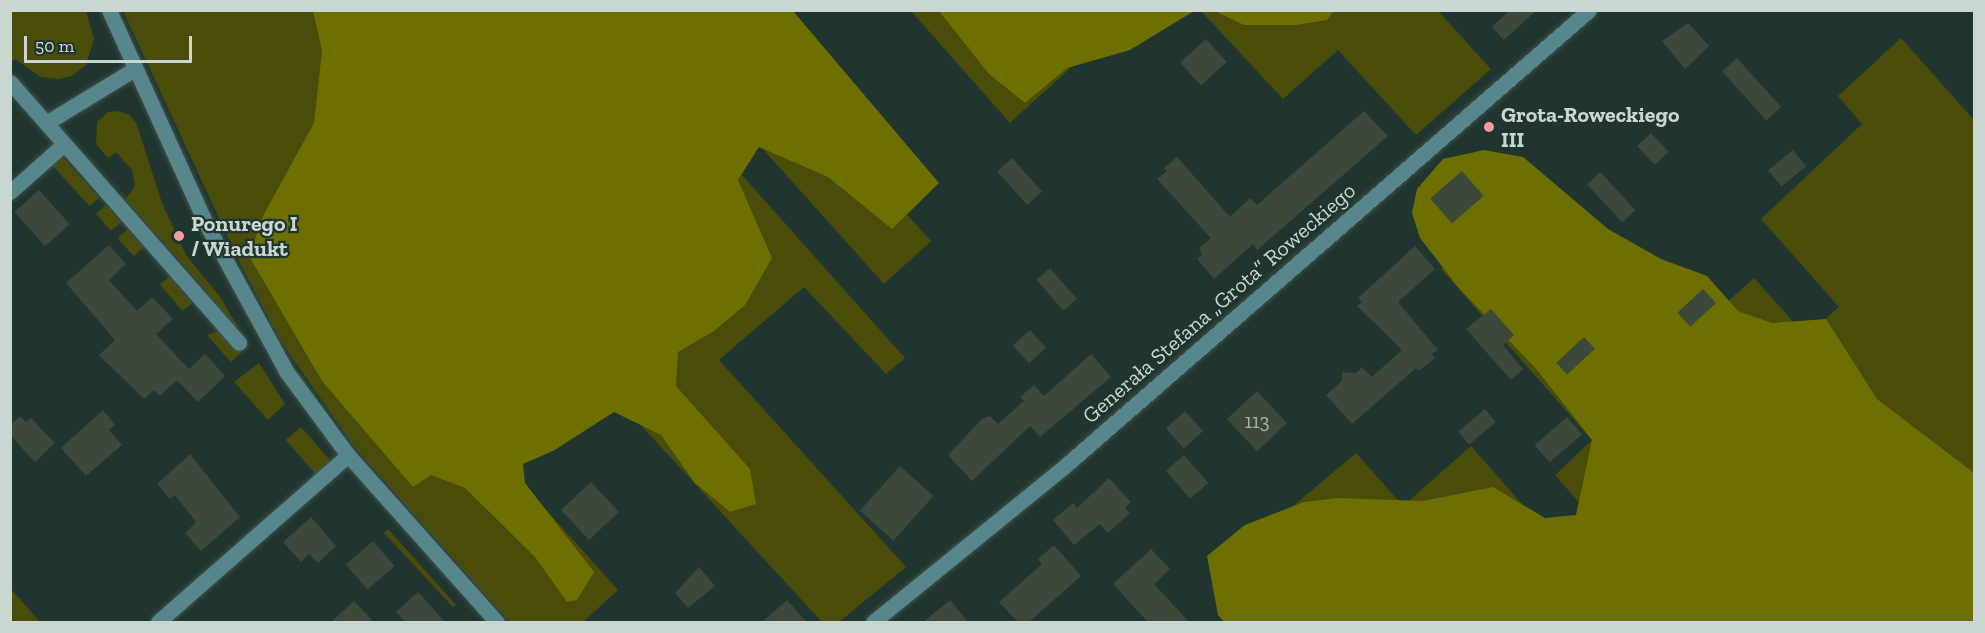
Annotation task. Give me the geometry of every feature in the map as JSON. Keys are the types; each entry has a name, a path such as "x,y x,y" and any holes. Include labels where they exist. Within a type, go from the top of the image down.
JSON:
{"street":[{"path":"109,10 206,224 262,333 316,415 348,455 497,622"},
{"name":"Generała Stefana „Grota” Roweckiego","path":"873,622 1066,465 1589,10"},
{"path":"46,123 136,68"},
{"path":"10,82 239,343"},
{"path":"10,192 64,144"},
{"path":"158,622 348,455"}],"shaded area":[{"path":"11,10 86,11 94,39 86,65 72,76 58,79 41,77 15,59 11,62"},
{"path":"123,11 785,11 849,151 931,241 884,284 683,60 660,83 905,358 886,374 804,287 719,360 906,567 839,622 822,622 592,372 500,458 618,590 583,622 509,622 355,448 280,340 238,259"},
{"path":"313,11 793,11 939,183 892,229 828,177 759,147 738,180 772,258 745,305 714,331 678,352 676,386 750,469 756,504 730,512 695,483 661,435 614,412 553,451 523,464 525,483 594,572 577,600 567,602 535,557 465,488 431,475 413,487 322,381 249,256 264,214 314,123 322,51"},
{"path":"911,11 1133,11 1010,123"},
{"path":"939,11 1194,11 1130,50 1067,68 1025,103 989,74"},
{"path":"1201,11 1438,11 1491,69 1416,135 1338,50 1283,99"},
{"path":"1215,11 1333,11 1327,20 1296,25 1244,25"},
{"path":"1901,38 1974,120 1974,622 1266,622 1220,568 1356,453 1403,506 1471,446 1611,605 1643,576 1555,475 1592,440 1441,269 1537,185 1677,347 1754,278 1806,336 1839,307 1761,219 1862,124 1838,96"},
{"path":"118,111 130,115 137,125 162,203 186,255 221,298 248,345 231,362 207,335 219,331 241,343 208,293 125,200 135,186 132,170 116,152 108,158 96,144 97,122 108,112"},
{"path":"1484,150 1523,157 1608,229 1661,259 1707,276 1738,311 1772,323 1826,319 1877,399 1974,473 1974,622 1224,622 1218,615 1207,556 1245,525 1304,502 1338,498 1423,501 1493,487 1545,518 1576,515 1592,440 1537,370 1458,287 1420,238 1412,213 1417,189 1443,159"},
{"path":"59,153 99,198 89,206 49,162"},
{"path":"106,205 121,223 111,231 96,213"},
{"path":"128,229 144,247 134,256 118,238"},
{"path":"170,276 192,303 183,311 160,284"},
{"path":"259,363 285,404 268,420 234,382"},
{"path":"301,427 331,462 316,475 286,440"},
{"path":"388,529 456,605 453,607 384,533"},
{"path":"11,589 40,622 11,622"}],"building":[{"path":"1510,10 1537,10 1504,40 1492,27"},
{"path":"1688,23 1709,46 1685,69 1662,41"},
{"path":"1206,39 1227,62 1201,85 1180,62"},
{"path":"1737,58 1781,107 1766,120 1722,71"},
{"path":"1364,111 1388,136 1257,250 1253,244 1214,279 1197,259 1202,255 1199,248 1211,238 1157,179 1167,171 1164,168 1177,157 1230,217 1250,198 1257,205"},
{"path":"1651,133 1669,152 1655,165 1637,146"},
{"path":"1793,150 1806,166 1781,186 1768,170"},
{"path":"1012,158 1042,191 1027,205 997,171"},
{"path":"1462,171 1484,196 1452,223 1430,199"},
{"path":"1600,172 1635,210 1622,222 1587,184"},
{"path":"39,190 70,224 45,246 14,212"},
{"path":"109,245 126,264 109,280 137,311 152,297 173,319 156,334 189,369 205,354 225,376 198,402 177,380 160,396 154,390 144,399 99,355 115,340 66,283"},
{"path":"1415,246 1435,269 1398,302 1438,350 1432,354 1435,358 1419,371 1416,368 1352,424 1326,395 1342,381 1342,372 1356,373 1362,367 1372,377 1402,350 1357,306 1362,302 1358,298"},
{"path":"1050,268 1077,299 1063,311 1036,280"},
{"path":"1703,289 1716,303 1690,327 1677,313"},
{"path":"1491,309 1514,335 1503,345 1523,369 1511,380 1466,329"},
{"path":"1030,330 1046,348 1029,363 1013,345"},
{"path":"1584,337 1595,349 1567,375 1556,363"},
{"path":"1091,354 1111,377 1040,437 1030,426 972,481 948,455 982,419 990,416 998,424 1024,401 1020,397 1034,385 1044,396"},
{"path":"1257,391 1287,423 1257,451 1227,419"},
{"path":"1485,409 1496,422 1469,445 1458,431"},
{"path":"103,410 115,425 109,430 122,445 86,476 61,448"},
{"path":"1185,411 1203,431 1184,448 1166,428"},
{"path":"20,416 26,422 31,418 55,443 35,462 10,435 10,425"},
{"path":"1567,417 1582,434 1550,463 1535,445"},
{"path":"190,454 240,517 201,551 185,533 196,522 175,495 170,499 157,484"},
{"path":"1184,455 1208,483 1190,499 1166,471"},
{"path":"900,466 933,496 893,541 860,511"},
{"path":"1109,478 1131,502 1125,508 1130,513 1108,533 1100,524 1074,545 1053,520 1073,503 1077,508"},
{"path":"591,482 619,512 589,540 561,510"},
{"path":"311,517 336,546 318,563 309,554 301,562 283,542"},
{"path":"373,541 395,566 367,590 346,565"},
{"path":"1054,545 1081,576 1029,622 1018,622 999,602 1042,564 1038,559"},
{"path":"1151,549 1170,569 1154,584 1189,622 1148,622 1113,584"},
{"path":"699,567 715,586 688,608 675,593"},
{"path":"418,592 445,622 405,622 396,612"},
{"path":"787,600 807,622 762,622"},
{"path":"950,600 968,622 923,622"},
{"path":"354,601 374,622 331,622"}],"place":[{"name":"Grota-Roweckiego III","path":"1489,127"},
{"name":"Ponurego I / Wiadukt","path":"179,236"}]}
